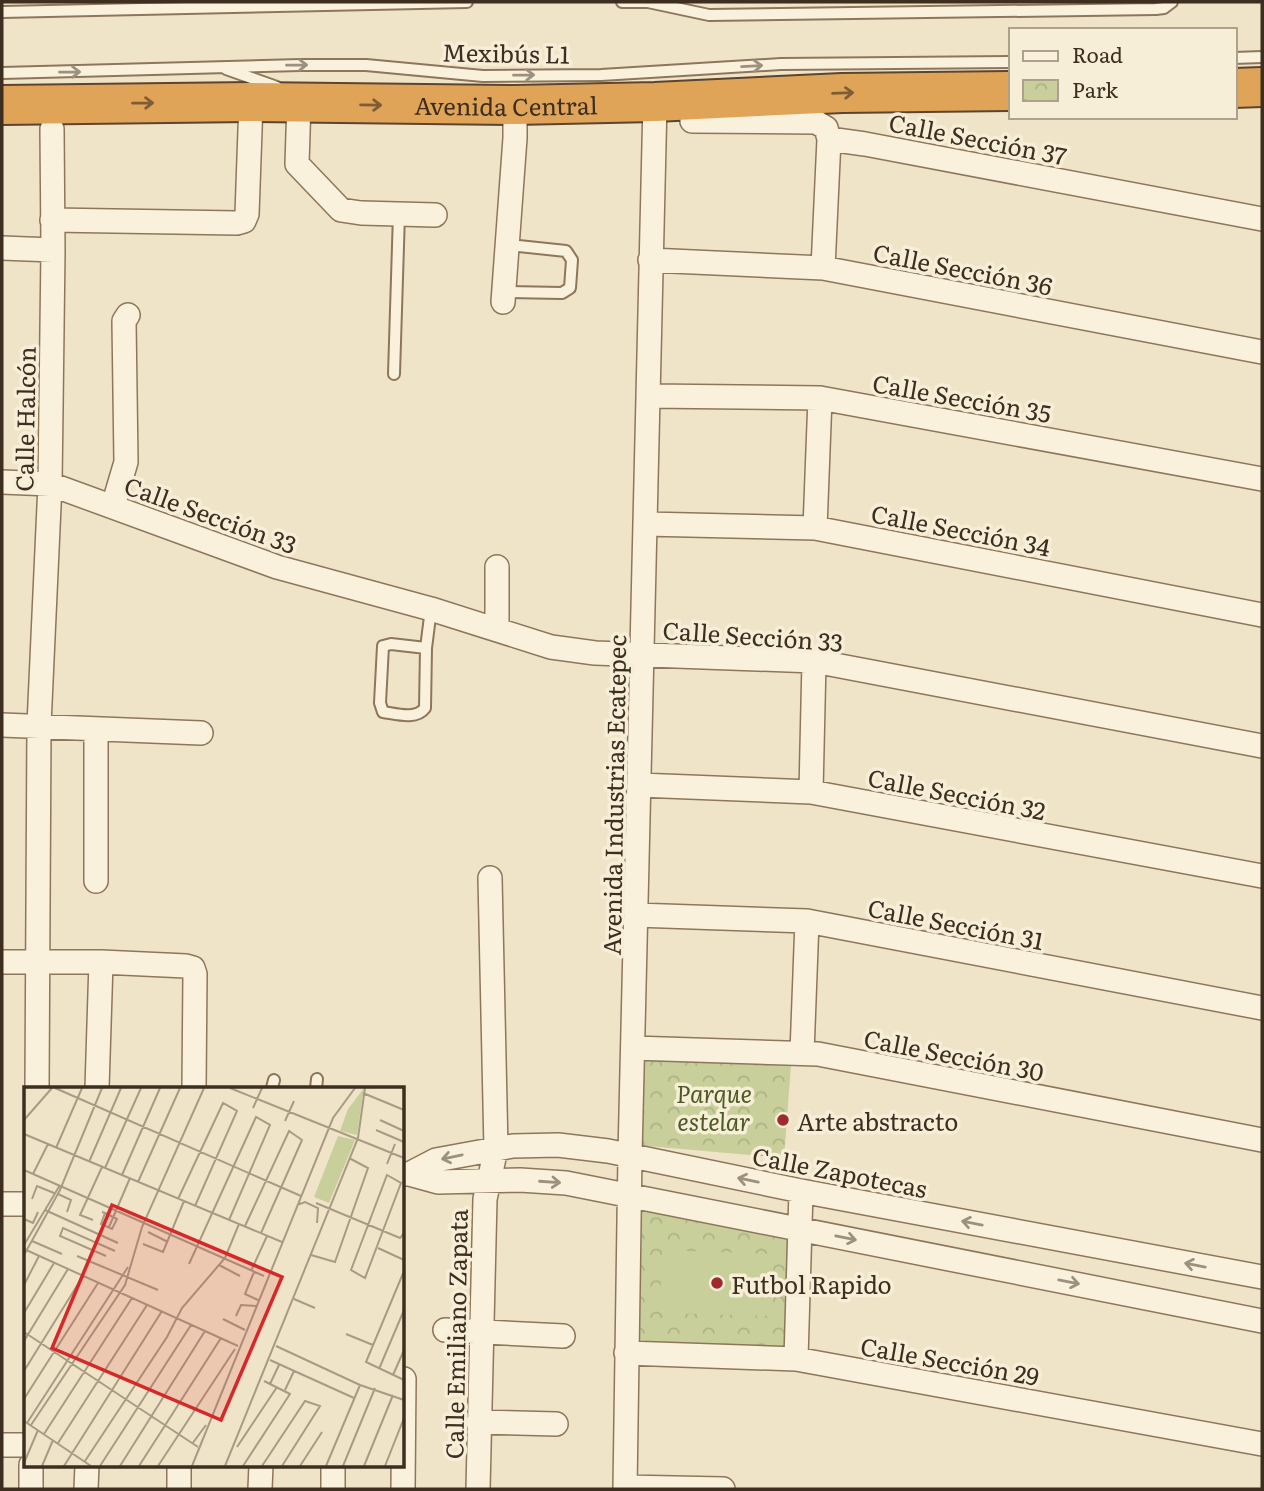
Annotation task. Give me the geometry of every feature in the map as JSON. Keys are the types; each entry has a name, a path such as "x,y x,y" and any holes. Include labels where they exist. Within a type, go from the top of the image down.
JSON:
{"highway":[{"path":"1236,88 1262,87"},
{"name":"Avenida Central","path":"2,105 307,102 515,105 655,102 842,93 1009,91"}],"street":[{"path":"52,220 244,221 247,214 251,102"},
{"path":"307,102 297,164 341,210 435,215"},
{"name":"Avenida Industrias Ecatepec","path":"625,1488 629,1195 655,102"},
{"path":"504,297 516,138 515,105"},
{"name":"Calle Sección 37","path":"692,121 816,122 826,128 829,139 1262,219"},
{"name":"Calle Halcón","path":"37,1087 40,962 39,725 50,484 52,129"},
{"path":"823,268 829,139"},
{"path":"2,248 53,250"},
{"name":"Calle Sección 36","path":"650,260 823,268 1262,352"},
{"path":"113,506 126,462 124,321 128,314"},
{"name":"Calle Sección 35","path":"649,396 820,398 1262,480"},
{"path":"815,528 820,398"},
{"name":"Calle Sección 33","path":"2,482 50,484 277,567 568,650 814,661 1262,746"},
{"name":"Calle Sección 34","path":"646,524 815,528 1262,614"},
{"path":"497,567 497,629"},
{"path":"811,792 814,661"},
{"path":"2,724 201,733"},
{"path":"96,730 96,881"},
{"name":"Calle Sección 32","path":"639,785 811,792 1262,876"},
{"name":"Calle Emiliano Zapata","path":"478,1489 485,1199 496,1149 490,878"},
{"name":"Calle Sección 31","path":"636,915 807,921 1262,1009"},
{"path":"802,1053 807,921"},
{"path":"2,962 101,962 186,966 194,970 194,1087"},
{"path":"97,1087 101,962"},
{"name":"Calle Sección 30","path":"633,1048 802,1053 1262,1140"},
{"name":"Calle Zapotecas","path":"406,1174 436,1160 526,1145 558,1145 630,1155 801,1191 1262,1277"},
{"name":"Calle Zapotecas","path":"406,1174 438,1182 552,1181 1262,1321"},
{"path":"796,1359 801,1191"},
{"path":"2,1203 24,1204"},
{"path":"445,1330 563,1336"},
{"name":"Calle Sección 29","path":"626,1353 796,1359 1262,1444"},
{"path":"478,1422 556,1424"},
{"path":"2,1445 24,1445"},
{"path":"31,1466 31,1489"},
{"path":"86,1489 87,1466"},
{"path":"179,1466 179,1489"},
{"path":"260,1489 261,1466"},
{"path":"333,1466 333,1489"},
{"path":"403,1466 403,1489"},
{"path":"625,1488 723,1489"}],"lane":[{"path":"2,12 467,2"},
{"path":"622,2 648,2 709,15 1156,9 1164,8 1172,2"},
{"path":"1236,58 1262,57"},
{"name":"Mexibús L1","path":"2,73 366,65 496,76 601,75 781,64 1009,62"},
{"path":"220,67 307,102"},
{"path":"394,374 399,214"},
{"path":"504,297 562,293 570,288 572,260 566,251 509,245"},
{"path":"426,648 391,644 383,646 380,703 383,712 412,715 423,711 431,609"}],"green space":[{"name":"Parque estelar","path":"644,1053 791,1066 784,1158 636,1145"},
{"path":"637,1209 789,1236 800,1354 632,1343"},
{"name":"Futbol Rapido","path":"662,1250 774,1254 772,1316 660,1313"}],"place":[{"name":"Arte abstracto","path":"783,1120"},
{"name":"Futbol Rapido","path":"717,1283"}]}
